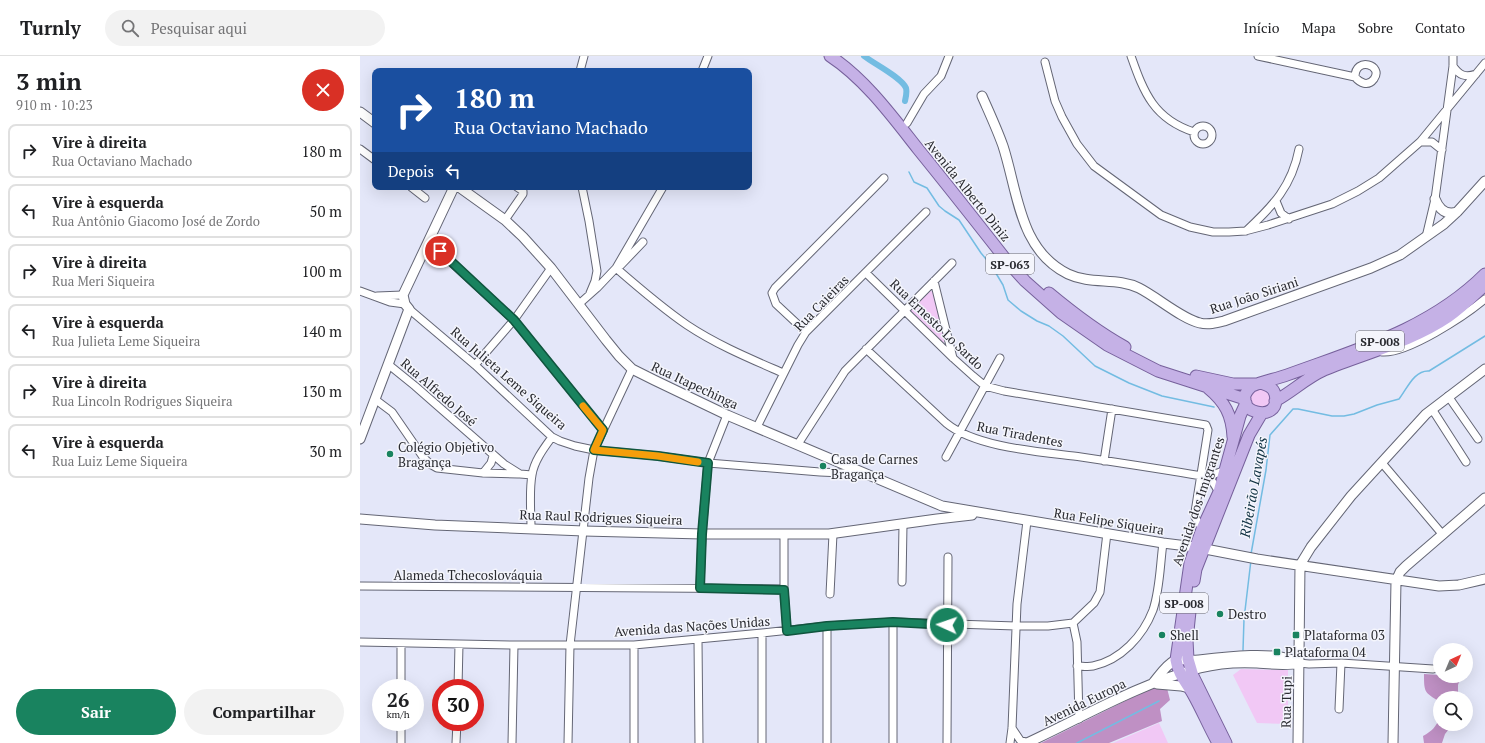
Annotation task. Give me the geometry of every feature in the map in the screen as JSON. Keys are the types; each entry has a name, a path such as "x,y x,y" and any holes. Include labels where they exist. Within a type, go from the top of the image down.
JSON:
{"main road":[{"name":"Avenida Alberto Diniz","path":"830,56 840,63 868,89 1007,261 1025,281 1050,304 1078,326 1107,345 1158,372 1205,386 1246,401"},
{"name":"Avenida Alberto Diniz","path":"843,56 859,70 907,123 1028,273 1072,312 1122,345 1167,367 1187,374 1227,382 1259,383"},
{"name":"SP-008","path":"1259,383 1344,354 1406,330 1447,305 1465,292 1485,274"},
{"name":"SP-008","path":"1242,456 1249,435 1262,414 1271,410 1275,401 1286,396 1317,374 1426,330 1448,317 1485,285"},
{"name":"Avenida dos Imigrantes","path":"1226,743 1191,671 1188,659 1187,636 1194,577 1202,530 1219,492 1233,446 1240,416 1246,401 1248,389 1259,383"},
{"path":"1259,383 1271,387 1274,391 1275,401"},
{"name":"SP-063","path":"1205,386 1216,395 1226,407 1232,425 1233,446"},
{"path":"1242,456 1262,424 1286,396"},
{"path":"1246,401 1252,411 1262,414"},
{"name":"Avenida dos Imigrantes","path":"1218,743 1180,674 1177,668 1176,660 1190,563 1200,548 1242,456"}],"street":[{"path":"581,68 584,56"},
{"path":"703,68 708,56"},
{"path":"907,123 924,94 941,76 949,56"},
{"path":"1131,56 1147,96 1156,108 1165,118 1180,128 1194,132"},
{"path":"1258,56 1355,76"},
{"path":"1426,237 1435,199 1453,66 1453,56"},
{"path":"1045,62 1055,101 1062,117 1077,144 1094,166 1161,215 1190,227 1213,232 1245,231 1289,218 1332,204 1358,191 1379,178 1420,142 1485,63"},
{"path":"1453,66 1456,71 1466,76 1476,74"},
{"name":"Rua João Siriani","path":"982,96 1002,144 1021,218 1028,234 1044,256 1055,266 1078,279 1123,283 1137,287 1187,318 1200,323 1210,324 1224,321 1372,268 1400,255 1458,212 1485,181"},
{"path":"360,106 368,118"},
{"path":"1420,142 1432,142 1442,150"},
{"path":"360,149 372,158"},
{"path":"1245,231 1276,201 1296,165 1299,149"},
{"path":"806,332 776,304 772,293 775,288 884,178"},
{"path":"1475,192 1485,189"},
{"path":"415,190 426,198"},
{"path":"360,439 389,365 406,303 429,242 453,190"},
{"name":"Rua Itapechinga","path":"463,190 505,220 523,237 551,268 606,340 632,369 727,415 942,506 983,514"},
{"path":"505,220 523,194 523,190"},
{"path":"583,190 597,271 595,282 588,297"},
{"path":"579,304 605,281 616,268 661,190"},
{"path":"1435,199 1443,211 1453,214 1458,212"},
{"path":"1276,201 1281,213 1289,218"},
{"name":"Rua Caieiras","path":"757,427 806,332 926,212"},
{"path":"429,242 514,320 603,430"},
{"path":"616,268 644,242"},
{"path":"798,444 845,370 952,263"},
{"path":"475,365 514,320 551,268"},
{"path":"616,268 651,299 689,326 728,348 783,374"},
{"name":"Rua Ernesto Lo Sardo","path":"866,273 953,358 985,386 1004,391 1204,424 1207,426 1208,430 1202,476"},
{"path":"934,281 953,358"},
{"path":"360,290 374,296 406,303"},
{"path":"1376,351 1386,352 1404,347 1470,312 1485,299"},
{"name":"Rua Julieta Leme Siqueira","path":"406,303 552,437 560,441 594,450 658,456 708,463 820,472 862,472"},
{"name":"Rua Tiradentes","path":"866,349 946,423 958,433 974,439 1014,447 1202,476 1209,476 1226,470"},
{"path":"946,457 1000,358"},
{"name":"Rua Alfredo José","path":"389,365 511,470 520,474 532,475"},
{"path":"568,743 570,645 589,478 594,450 632,369"},
{"path":"1300,565 1311,547 1351,496 1426,414 1485,369"},
{"path":"1448,396 1478,439"},
{"path":"376,400 392,412 422,457 437,468 483,473 520,474"},
{"path":"1104,461 1112,409"},
{"path":"1432,409 1466,462"},
{"path":"700,588 702,534 708,463 727,415"},
{"path":"531,528 532,475 538,458 552,437"},
{"path":"483,473 491,463 493,456"},
{"path":"1382,463 1443,535"},
{"path":"1202,476 1195,512 1202,530"},
{"path":"1209,476 1219,492"},
{"path":"1393,743 1396,581 1400,572 1406,566 1485,498"},
{"path":"937,519 942,510 942,506"},
{"name":"Rua Raul Rodrigues Siqueira","path":"360,519 435,525 584,531 784,535 833,534 983,514"},
{"name":"Rua Felipe Siqueira","path":"983,514 1200,548 1257,560 1300,565 1396,581 1449,587 1485,579"},
{"path":"1010,743 1018,593 1027,521"},
{"path":"902,582 903,525"},
{"path":"1079,719 1077,642 1073,623 1094,603 1100,592 1107,533"},
{"path":"830,594 833,534"},
{"path":"784,535 784,590 787,631"},
{"path":"1077,666 1093,666 1112,658 1128,648 1136,639 1153,609 1163,543"},
{"path":"947,743 948,557"},
{"name":"Rua Tupi","path":"1298,743 1300,565"},
{"name":"Alameda Tchecoslováquia","path":"360,586 700,588 784,590"},
{"path":"893,622 893,743"},
{"name":"Avenida das Nações Unidas","path":"360,642 514,645 634,645 762,634 827,626 893,622 947,625 1016,626 1048,626 1073,623"},
{"path":"827,626 827,743"},
{"path":"762,634 762,743"},
{"path":"698,640 699,743"},
{"path":"401,643 401,679"},
{"path":"458,679 459,644"},
{"path":"512,743 514,645"},
{"path":"634,645 634,743"},
{"path":"1176,660 1197,660 1222,656 1266,656 1293,658 1299,663 1309,664 1341,663 1433,669"},
{"name":"Avenida Europa","path":"1152,684 1171,663 1176,660"},
{"name":"Avenida Europa","path":"1028,743 1152,684 1180,674 1224,664 1255,663 1290,665 1299,663"},
{"path":"1339,709 1341,663"},
{"name":"Avenida Europa","path":"1152,684 1189,688"},
{"path":"1012,728 1020,740 1028,743"},
{"path":"401,731 401,743"},
{"path":"456,743 457,731"}],"shaded area":[{"path":"928,289 934,293 945,341 943,343 911,314 910,310"},
{"path":"1265,387 1273,399 1267,408 1250,405 1249,394 1251,391"},
{"path":"1241,669 1288,670 1288,724 1257,723 1233,675"},
{"path":"1424,674 1433,675 1433,683 1459,683 1458,691 1433,691 1433,697 1426,692 1424,685"},
{"path":"1151,688 1167,688 1170,700 1160,709 1162,721 1109,743 1041,743"},
{"path":"1159,723 1168,743 1113,743"},
{"path":"1433,728 1433,731 1447,731 1442,743 1424,743 1423,736"}],"waterway":[{"path":"864,56 899,79 906,88 905,101"},
{"path":"909,172 914,182 927,188 939,206 959,220 991,265 1003,285 1008,300 1021,311 1037,321 1049,326 1063,336 1095,366 1129,383 1162,396 1214,407"},
{"name":"Ribeirão Lavapés","path":"1251,554 1266,470 1270,435 1293,409 1332,416 1344,416 1399,399 1411,381 1419,374 1429,371 1485,336"},
{"name":"Ribeirão Lavapés","path":"1243,650 1244,619 1251,560"},
{"name":"Ribeirão Lavapés","path":"1077,743 1159,701"}],"slow traffic":[{"path":"583,406 603,430 594,450 658,456 698,462"}],"place":[{"name":"Colégio Objetivo Bragança","path":"390,454"},
{"name":"Casa de Carnes Bragança","path":"823,466"},
{"name":"Destro","path":"1220,614"},
{"name":"Shell","path":"1162,635"},
{"name":"Plataforma 03","path":"1296,635"},
{"name":"Plataforma 04","path":"1277,652"}],"route":[{"path":"440,251 514,320 603,430 594,450 658,456 708,463 702,534 700,588 784,590 787,631 827,626 893,622 947,625"}]}
